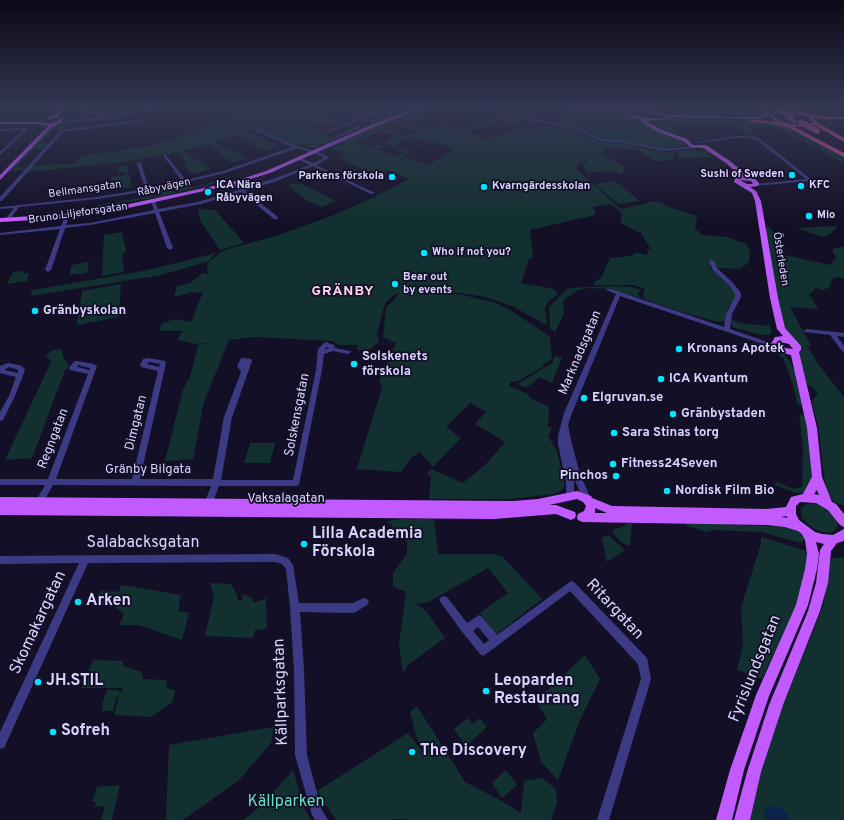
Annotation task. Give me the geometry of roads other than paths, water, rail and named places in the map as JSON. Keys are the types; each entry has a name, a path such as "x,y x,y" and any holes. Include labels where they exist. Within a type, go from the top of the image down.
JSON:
{"highway":[{"path":"826,145 844,155"},
{"path":"835,145 844,151"}],"main road":[{"path":"0,172 26,145"},
{"path":"0,178 31,145"},
{"name":"Råbyvägen","path":"56,216 106,211 233,183 268,172 327,145"},
{"path":"698,145 724,161 738,174 739,179 736,182 742,185 753,184"},
{"path":"704,145 728,162 753,184"},
{"name":"Råbyvägen","path":"212,187 280,166"},
{"path":"739,179 753,184"},
{"name":"Österleden","path":"753,184 762,221 764,244 781,329 779,344"},
{"name":"Råbyvägen","path":"4,221 56,216 96,209 120,207"},
{"name":"Österleden","path":"781,329 790,340"},
{"path":"779,344 790,340 797,346 797,350 794,352 812,428 818,477 835,509 844,522"},
{"path":"779,344 794,352"},
{"path":"779,344 796,368 802,388"},
{"path":"807,497 812,491 818,477"},
{"path":"835,509 816,499 807,497 795,500 792,503 790,510 767,514 607,509 577,495 569,496 564,505 571,515 584,517 785,522 817,538 838,537"},
{"name":"Vaksalagatan","path":"0,510 34,511 207,507 514,505 538,503 569,496"},
{"name":"Vaksalagatan","path":"0,501 494,514 556,509 571,515"},
{"path":"584,517 591,511 589,501"},
{"name":"Fyrislundsgatan","path":"724,820 737,770 755,716 802,605 811,569 813,554 810,540 792,518 790,510"},
{"path":"742,820 754,774 776,705 814,611 822,583 826,550 838,537"}],"street":[{"path":"0,154 9,145"},
{"path":"0,200 50,145"},
{"path":"291,145 295,147 301,146 314,151"},
{"path":"641,145 663,150 684,148 692,145"},
{"path":"753,184 810,180 766,145"},
{"name":"Bellmansgatan","path":"0,208 97,198 147,190 227,171 295,147"},
{"name":"Bruno Liljeforsgatan","path":"0,234 90,224 199,203 243,190 314,165 327,158 314,151"},
{"path":"165,156 185,182"},
{"path":"298,158 373,193"},
{"path":"139,163 147,190"},
{"path":"265,174 273,180"},
{"path":"233,183 276,218"},
{"path":"153,200 170,248"},
{"path":"4,221 18,206"},
{"path":"48,270 67,216"},
{"path":"712,262 715,269 732,284 738,293 738,297 728,314 727,330"},
{"path":"609,290 749,337 779,344"},
{"name":"Marknadsgatan","path":"569,496 570,482 562,444 562,436 568,413 618,295 621,294"},
{"path":"807,331 844,335"},
{"path":"831,333 844,350"},
{"name":"Solskensgatan","path":"296,483 322,352 321,348 326,344 332,346 332,349 348,352"},
{"path":"0,370 20,376 0,418"},
{"name":"Dimgatan","path":"135,482 162,370"},
{"path":"207,507 216,482 228,417 244,372"},
{"name":"Regngatan","path":"34,511 51,482 92,373"},
{"name":"Marknadsgatan","path":"566,423 568,444 576,474 589,501"},
{"name":"Gränby Bilgata","path":"0,482 296,483"},
{"name":"Salabacksgatan","path":"0,560 275,558 285,561"},
{"name":"Skomakargatan","path":"0,744 86,559"},
{"name":"Källparksgatan","path":"285,561 290,571 295,607 299,670 301,754 316,811 322,820"},
{"name":"Ritargatan","path":"444,600 483,651 571,585 643,662 646,679 603,820"},
{"path":"295,607 354,608 364,602"},
{"path":"466,630 479,620 496,640"}],"water":[{"path":"774,806 783,809 791,820 766,820 764,814 767,808"}],"place":[{"name":"Sushi of Sweden","path":"792,175"},
{"name":"Parkens förskola","path":"392,177"},
{"name":"KFC","path":"801,186"},
{"name":"Kvarngärdesskolan","path":"484,187"},
{"name":"ICA Nära Råbyvägen","path":"208,192"},
{"name":"Mio","path":"809,216"},
{"name":"Who if not you?","path":"424,253"},
{"name":"Bear out by events","path":"395,284"},
{"name":"Gränbyskolan","path":"35,311"},
{"name":"Kronans Apotek","path":"679,349"},
{"name":"Solskenets förskola","path":"354,364"},
{"name":"ICA Kvantum","path":"661,379"},
{"name":"Elgruvan.se","path":"584,398"},
{"name":"Gränbystaden","path":"673,414"},
{"name":"Sara Stinas torg","path":"614,433"},
{"name":"Fitness24Seven","path":"613,464"},
{"name":"Pinchos","path":"616,476"},
{"name":"Nordisk Film Bio","path":"667,491"},
{"name":"Lilla Academia Förskola","path":"304,544"},
{"name":"Arken","path":"78,602"},
{"name":"JH.STIL","path":"38,682"},
{"name":"Leoparden Restaurang","path":"486,691"},
{"name":"Sofreh","path":"53,732"},
{"name":"The Discovery","path":"412,752"}],"district":[{"name":"GRÄNBY","path":"343,292"}],"park label":[{"name":"Källparken","path":"286,803"}]}
